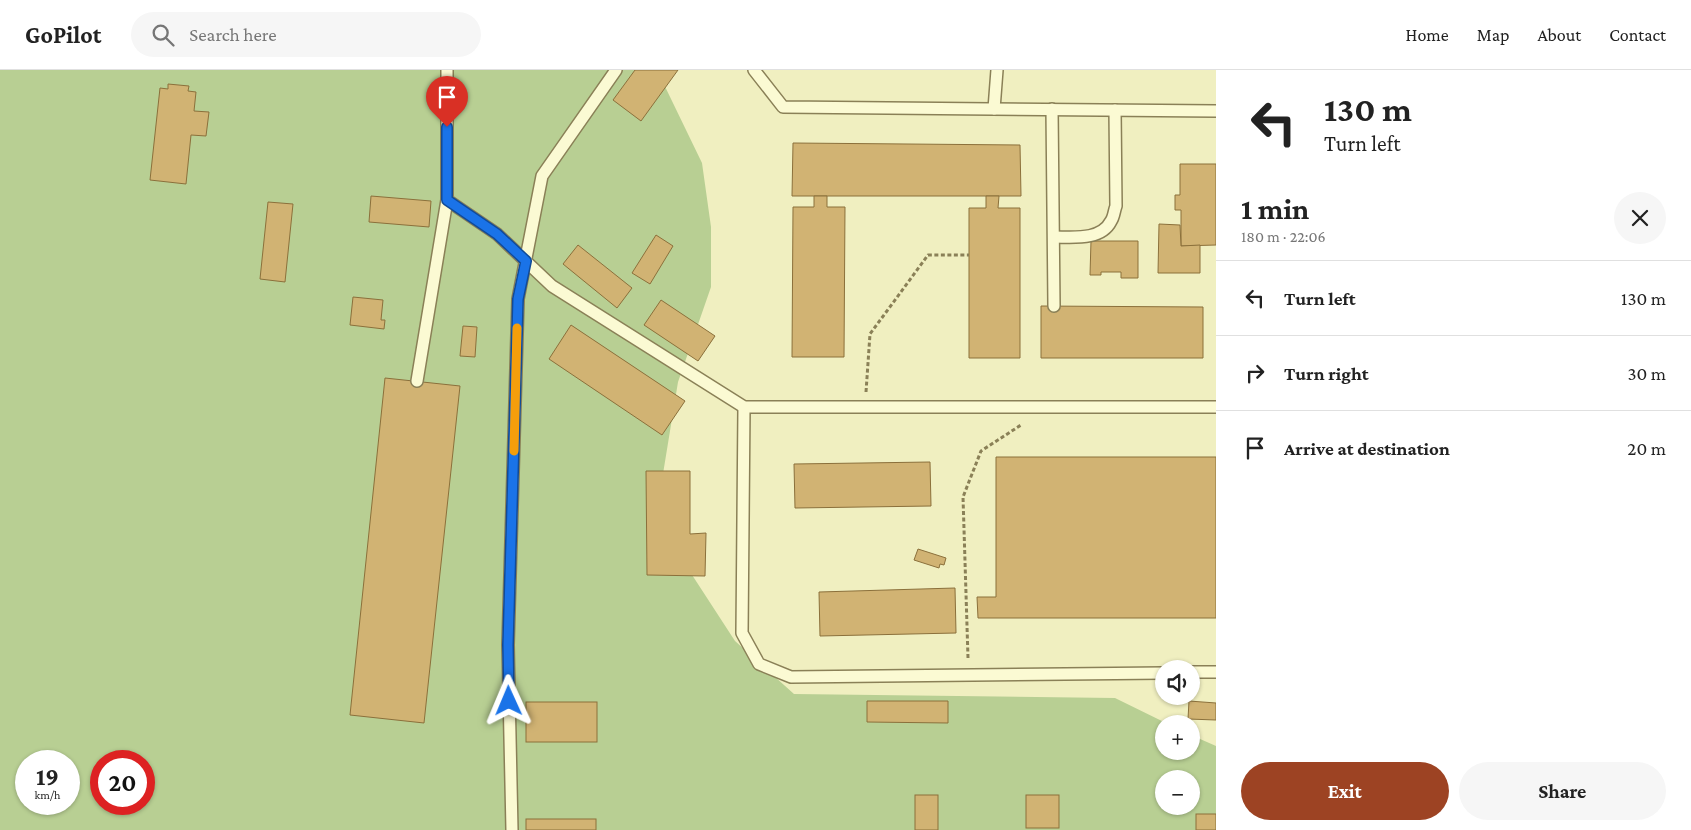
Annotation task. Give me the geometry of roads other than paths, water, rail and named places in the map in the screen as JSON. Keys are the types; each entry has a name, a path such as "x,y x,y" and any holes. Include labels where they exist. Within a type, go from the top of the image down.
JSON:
{"lane":[{"path":"417,381 447,200 447,70"},
{"path":"512,830 508,645 518,299 542,176 616,70"},
{"path":"754,70 783,107 1216,111"},
{"path":"994,108 997,70"},
{"path":"1052,109 1054,306"},
{"path":"1054,236 1082,237 1100,233 1111,222 1116,206 1115,110"},
{"path":"447,200 497,234 552,286 744,407 1216,407"},
{"path":"744,407 742,634 759,664 791,677 1155,673"},
{"path":"1200,672 1216,672"}]}
